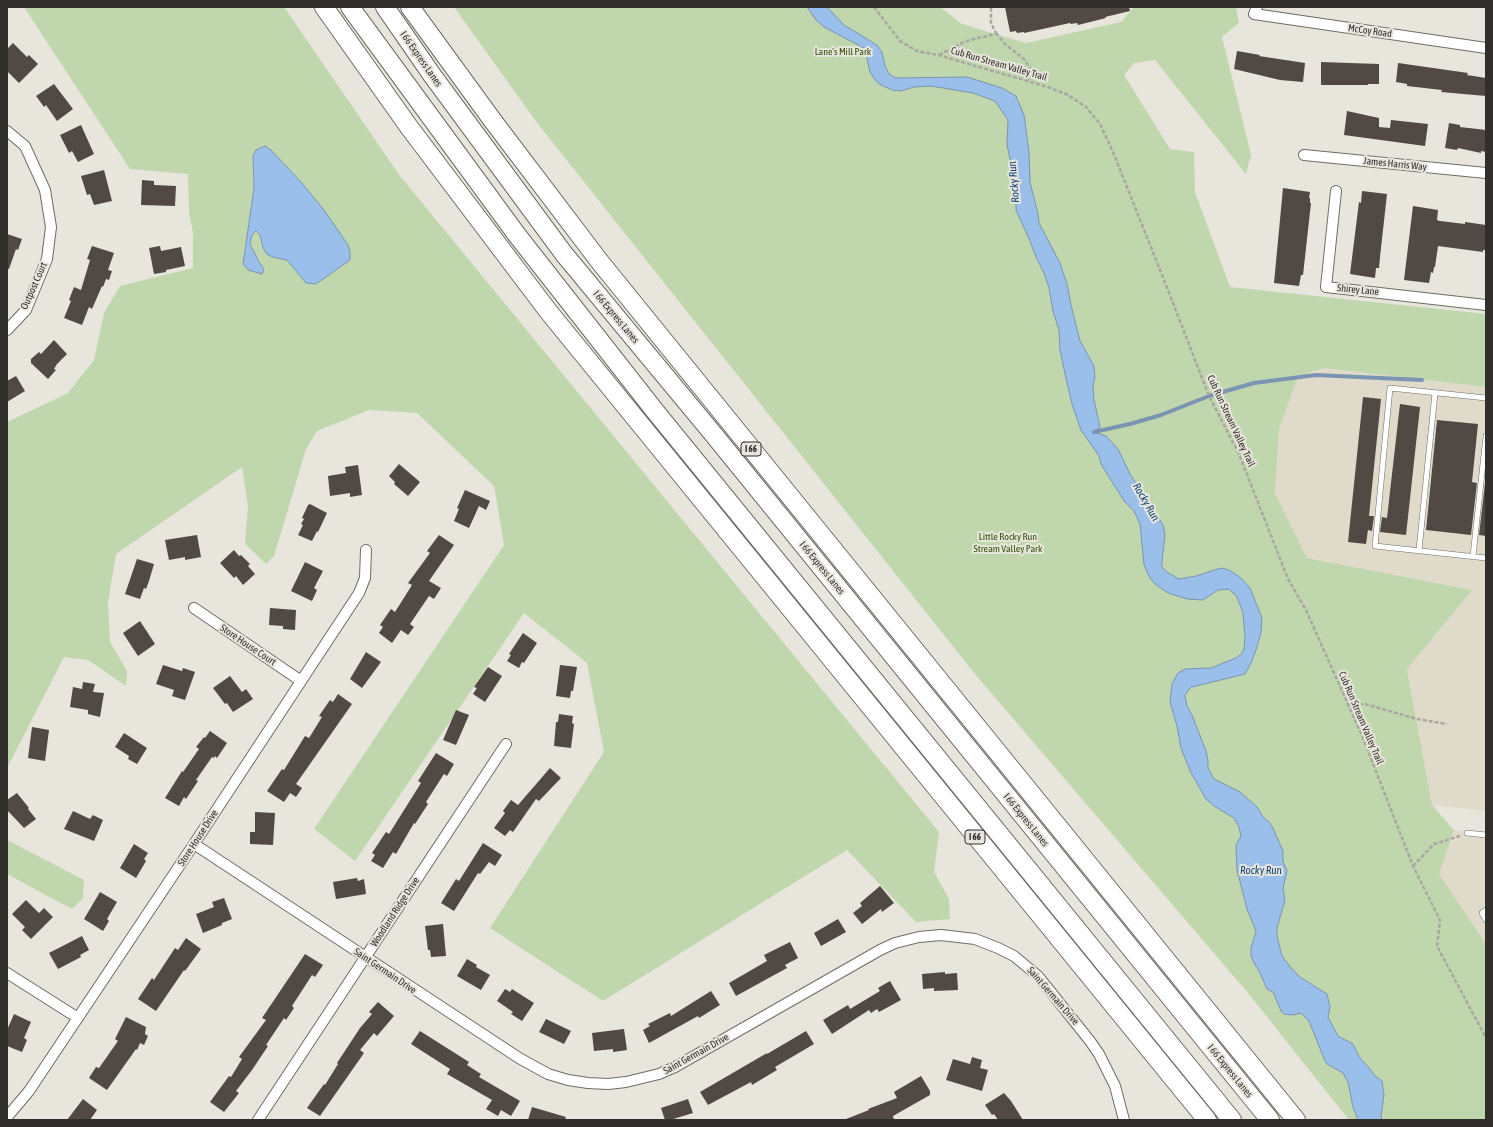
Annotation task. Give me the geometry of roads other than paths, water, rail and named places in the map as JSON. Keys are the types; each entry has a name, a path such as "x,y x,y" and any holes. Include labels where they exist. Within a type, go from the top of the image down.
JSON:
{"highway":[{"name":"I 66","path":"324,7 409,127 548,311 1207,1120"},
{"path":"350,7 517,235 655,411 1232,1120"},
{"name":"I 66 Express Lanes","path":"385,7 432,75 564,254 719,441 1270,1120"},
{"name":"I 66","path":"410,7 493,121 600,262 1296,1120"}],"street":[{"name":"McCoy Road","path":"1256,11 1486,48"},
{"name":"Outpost Court","path":"7,131 26,146 45,190 51,227 47,259 26,310 7,330"},
{"name":"James Harris Way","path":"1304,155 1486,173"},
{"name":"Shirey Lane","path":"1336,191 1326,287 1486,305"},
{"name":"Store House Drive","path":"7,1117 29,1091 78,1018 302,681 359,592 365,578 366,550"},
{"name":"Store House Court","path":"194,608 302,681"},
{"name":"Woodland Ridge Drive","path":"258,1120 506,744"},
{"name":"Saint Germain Drive","path":"194,844 532,1066 548,1074 568,1080 588,1083 608,1084 644,1079 675,1067 880,950 895,943 919,937 941,935 975,939 1014,956 1038,976 1090,1040 1099,1054 1115,1086 1124,1120"},
{"path":"7,972 78,1018"}],"lane":[{"path":"1486,398 1390,388 1375,546 1486,558"},
{"path":"1419,550 1435,393"},
{"path":"1473,556 1486,436"},
{"path":"1467,834 1486,835"},
{"path":"1486,910 1482,913 1486,920"}],"water":[{"name":"Rocky Run","path":"807,7 827,7 844,25 877,45 882,52 885,66 889,74 896,78 967,77 1002,88 1016,96 1024,115 1029,152 1030,182 1039,223 1060,263 1067,284 1080,341 1094,366 1094,400 1100,427 1094,432 1106,436 1118,449 1130,474 1163,525 1165,535 1162,567 1167,572 1179,579 1196,576 1221,568 1229,570 1241,578 1250,588 1262,618 1261,632 1257,647 1245,674 1192,687 1188,690 1185,696 1187,706 1206,751 1208,768 1214,779 1240,792 1257,807 1263,817 1273,828 1283,851 1283,861 1287,871 1283,888 1285,900 1277,928 1277,936 1282,956 1300,977 1327,994 1330,1007 1328,1017 1338,1036 1353,1044 1360,1058 1375,1076 1382,1081 1384,1095 1381,1116 1382,1120 1358,1120 1353,1107 1348,1082 1343,1073 1327,1064 1309,1021 1301,1013 1292,1015 1284,1014 1281,1011 1273,992 1267,989 1251,956 1251,948 1256,931 1247,909 1237,870 1236,845 1241,836 1239,827 1234,818 1214,806 1206,799 1191,773 1181,748 1177,726 1170,702 1172,684 1178,673 1185,669 1211,668 1236,658 1242,653 1244,649 1245,637 1243,613 1237,597 1229,589 1218,590 1203,600 1187,599 1168,593 1155,584 1150,578 1144,565 1140,524 1134,511 1124,501 1101,464 1099,456 1081,430 1072,404 1060,350 1059,330 1053,311 1049,288 1044,273 1016,210 1016,185 1007,145 1008,120 995,101 973,93 931,86 914,87 901,91 892,90 881,85 876,81 870,72 867,51 824,27 816,20"},
{"path":"265,146 271,150 301,182 324,210 348,245 350,260 316,284 306,283 287,260 272,257 267,254 263,248 260,235 256,231 252,235 250,244 264,269 262,274 248,270 243,264 254,188 253,156 256,150"}],"waterway":[{"path":"1094,432 1161,415 1209,396 1254,383 1316,375 1422,380"}],"park label":[{"name":"Lane's Mill Park","path":"843,52"},
{"name":"Little Rocky Run Stream Valley Park","path":"1008,542"}]}
